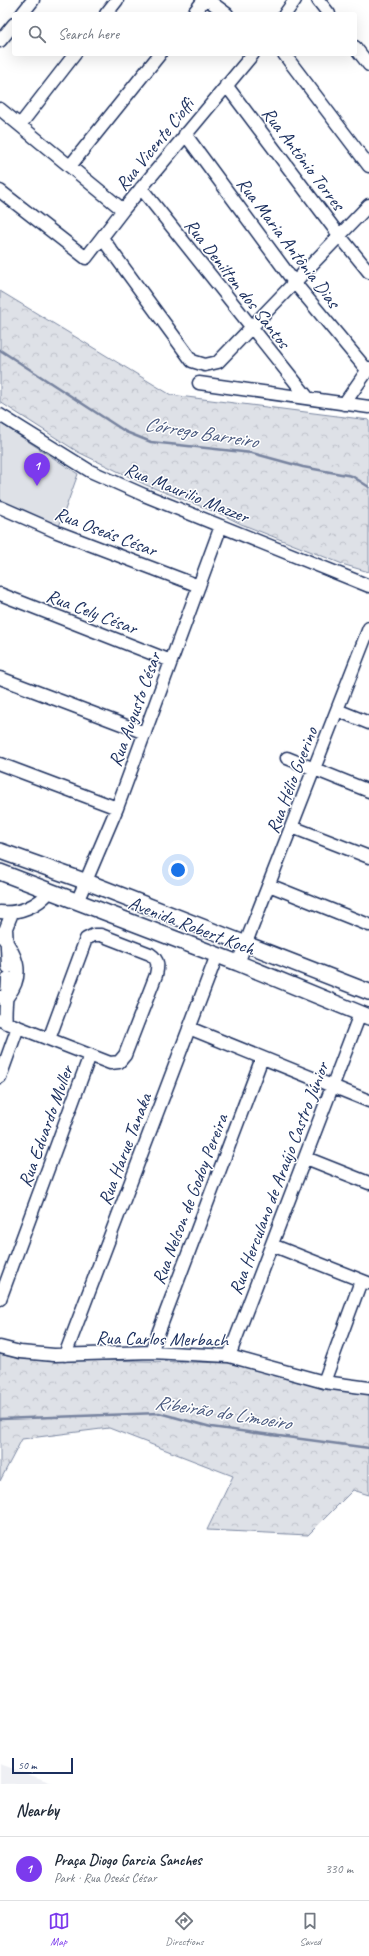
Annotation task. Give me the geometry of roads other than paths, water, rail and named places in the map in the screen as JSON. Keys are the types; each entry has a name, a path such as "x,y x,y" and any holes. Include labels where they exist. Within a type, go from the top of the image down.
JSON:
{"main road":[{"name":"Avenida Robert Koch","path":"0,851 87,882 369,992"},
{"name":"Avenida Robert Koch","path":"0,872 217,955 365,1015"}],"street":[{"path":"24,12 33,0"},
{"path":"108,12 117,0"},
{"path":"195,12 204,0"},
{"path":"208,0 224,12"},
{"path":"286,12 295,0"},
{"path":"318,0 327,12"},
{"path":"0,41 12,26"},
{"path":"357,50 369,65"},
{"path":"20,125 73,56"},
{"path":"70,166 158,56"},
{"name":"Rua Vicente Cioffi","path":"0,191 86,258 185,134 251,56"},
{"path":"286,56 369,166"},
{"name":"Rua Antônio Torres","path":"226,84 339,235 369,272"},
{"path":"0,109 123,210"},
{"name":"Rua Maria Antônia Dias","path":"185,134 294,282 368,369"},
{"name":"Rua Denilton dos Santos","path":"141,188 250,327 308,398"},
{"path":"102,238 192,361 205,365 218,362 369,205"},
{"path":"344,404 368,369"},
{"path":"199,383 369,407"},
{"name":"Rua Maurilio Mazzer","path":"0,415 90,471 144,496 369,586"},
{"name":"Rua Oseás César","path":"0,507 57,532 199,586"},
{"name":"Rua Augusto César","path":"77,902 87,882 117,808 222,526"},
{"name":"Rua Cely César","path":"0,594 171,661"},
{"name":"Rua Hélio Guerino","path":"238,964 337,710 364,655 369,628"},
{"path":"0,678 144,733"},
{"path":"337,710 369,723"},
{"path":"286,758 369,792"},
{"path":"0,764 117,808"},
{"path":"292,827 369,857"},
{"path":"269,885 369,925"},
{"path":"0,912 12,913 40,901 49,892"},
{"path":"12,913 7,924 4,938 8,973 4,997 5,1010 3,1022 110,1063 120,1062 125,1055 156,975 158,965 156,958 150,954 101,935 90,937 84,943 49,1039"},
{"path":"4,938 16,962 18,978 15,987 4,997"},
{"name":"Rua Harue Tanaka","path":"65,1355 217,955"},
{"name":"Rua Herculano de Araújo Castro Júnior","path":"229,1356 306,1158 331,1087 365,1015"},
{"path":"0,1077 18,1027"},
{"path":"189,1028 331,1087 369,1101"},
{"name":"Rua Eduardo Muller","path":"0,1299 90,1056"},
{"name":"Rua Nelson de Godoy Pereira","path":"151,1352 262,1058"},
{"path":"306,1158 369,1183"},
{"path":"272,1245 365,1282 324,1382"},
{"name":"Rua Carlos Merbach","path":"0,1347 35,1354 65,1355 151,1352 229,1356 324,1382 369,1388"}],"waterway":[{"name":"Córrego Barreiro","path":"0,350 126,432 151,442 252,453 303,467 352,476 369,487"},
{"name":"Ribeirão do Limoeiro","path":"0,1419 159,1413 211,1427 369,1448"}],"place":[{"name":"Praça Diogo Garcia Sanches","path":"37,486"}]}
